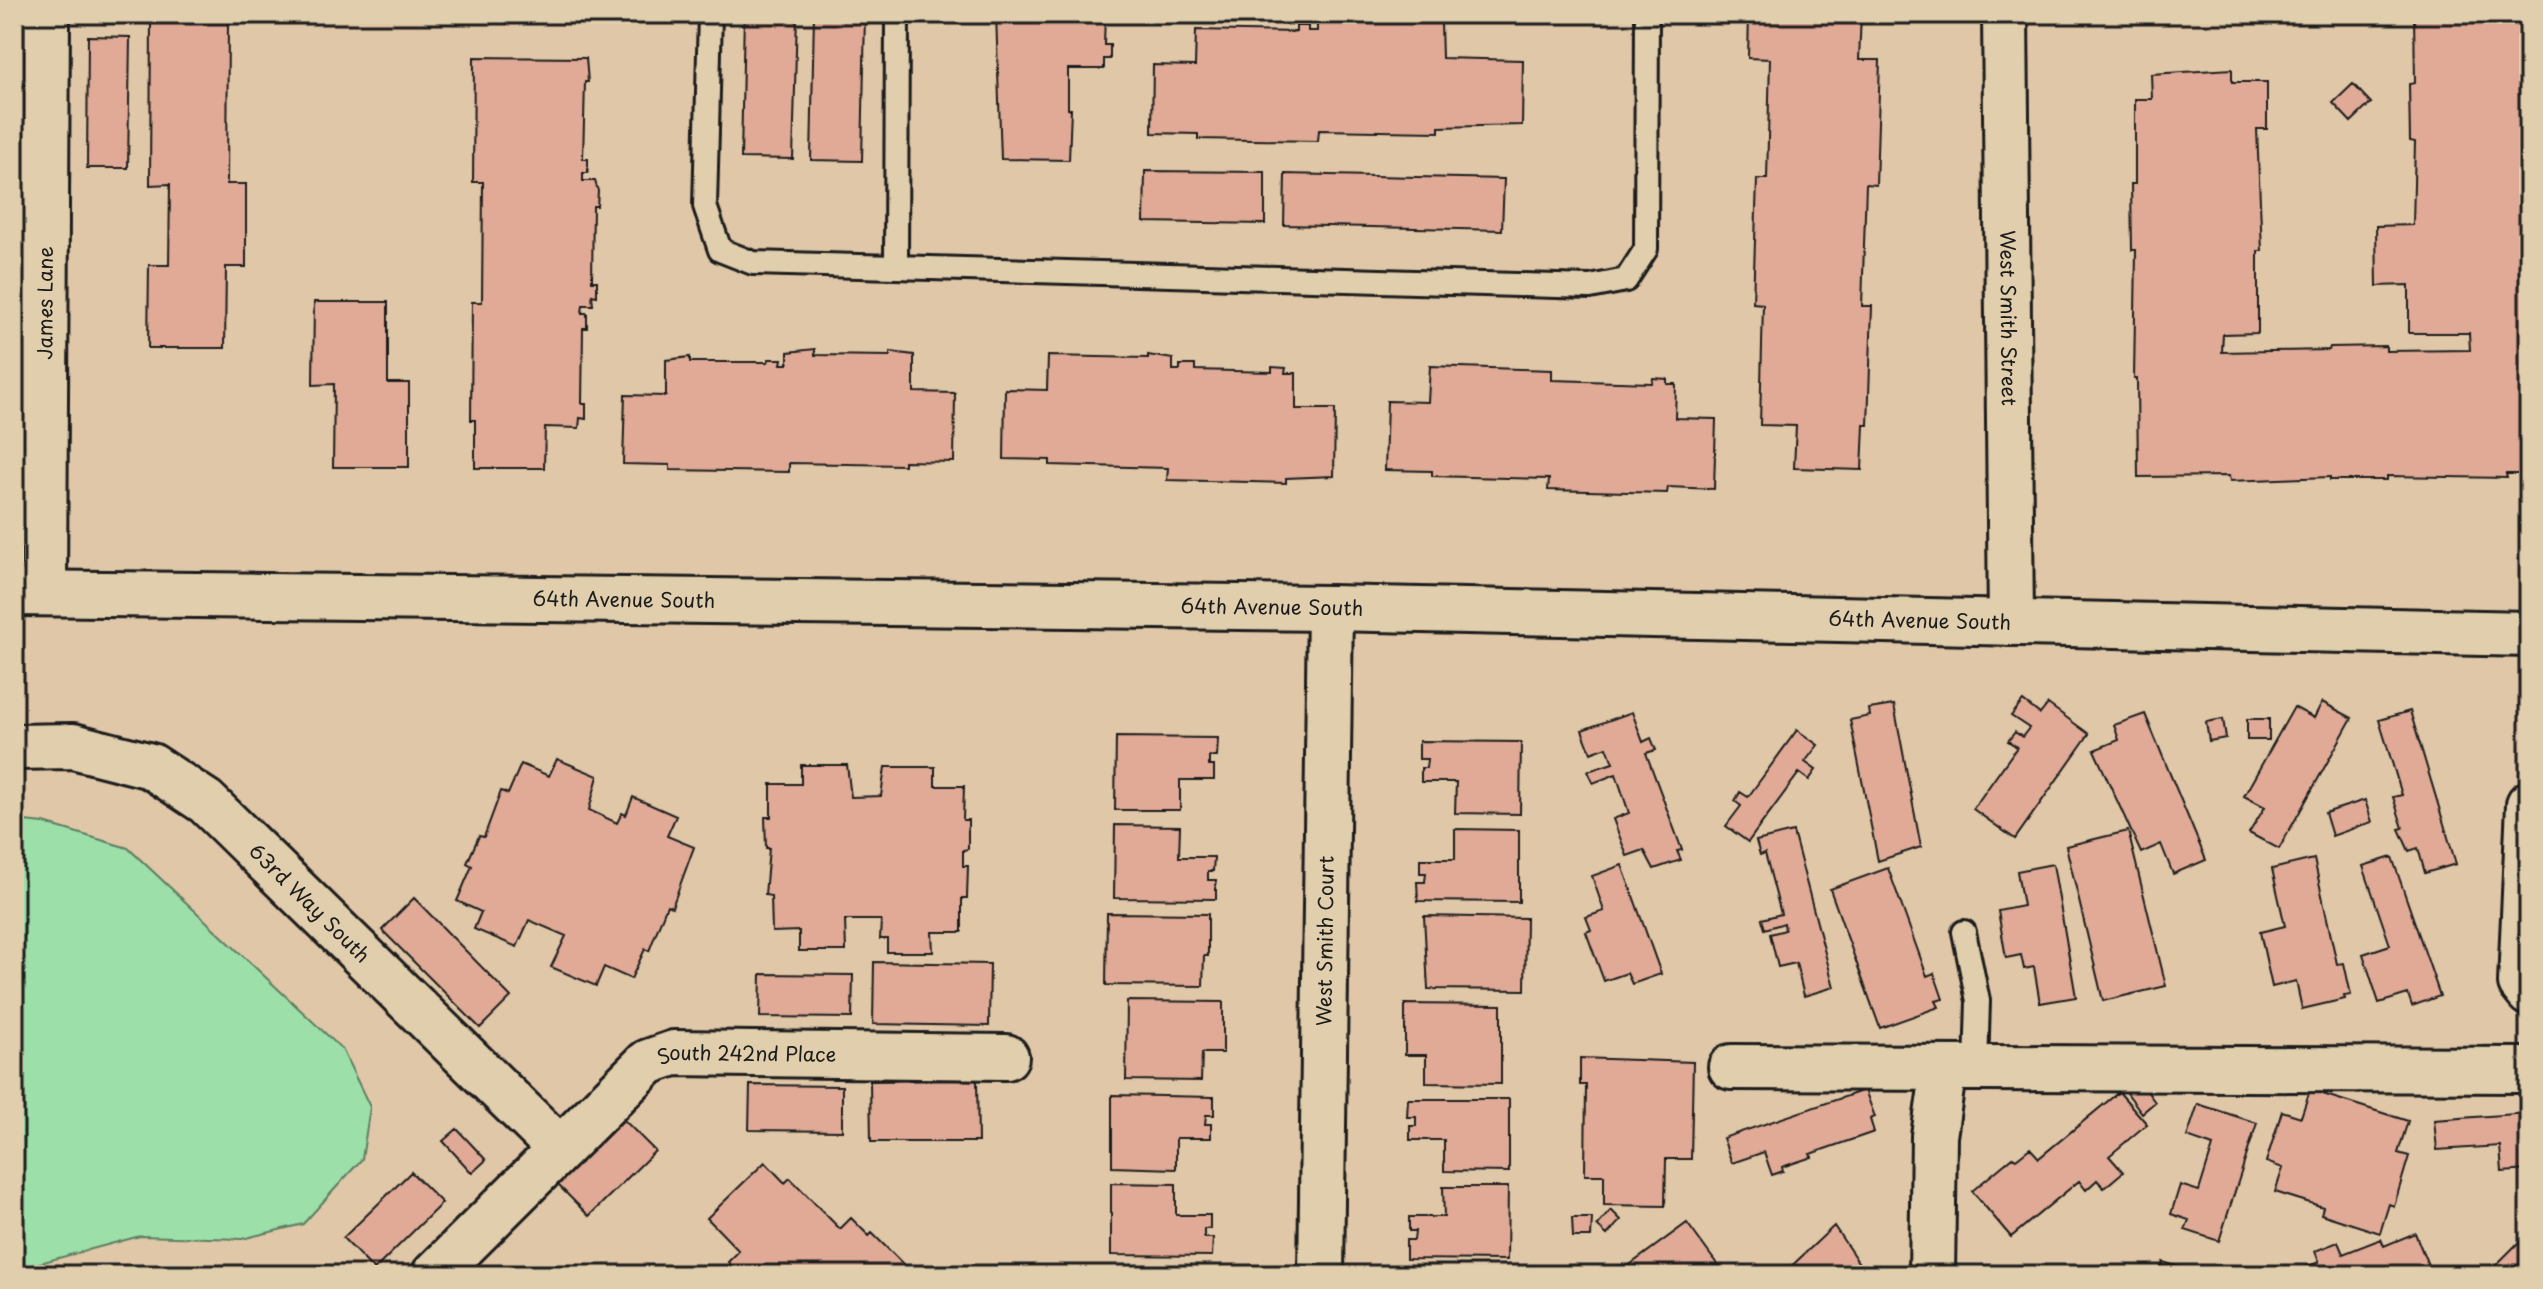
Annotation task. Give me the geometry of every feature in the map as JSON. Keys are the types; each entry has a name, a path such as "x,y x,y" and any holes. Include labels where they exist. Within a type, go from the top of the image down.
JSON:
{"street":[{"name":"James Lane","path":"29,593 29,364 47,14"},
{"name":"West Smith Street","path":"2005,14 2011,623"},
{"name":"64th Avenue South","path":"29,593 1330,608 2529,634"},
{"name":"West Smith Court","path":"1321,1275 1330,608"},
{"name":"63rd Way South","path":"14,747 73,746 151,766 206,802 560,1149"},
{"path":"2529,804 2521,983 2529,993"},
{"name":"South 242nd Place","path":"434,1275 648,1062 674,1053 1006,1057"},
{"path":"1731,1067 2529,1070"},
{"path":"1932,1275 1934,1136 1960,1068"}],"lane":[{"path":"710,14 705,206 720,250 753,263 1590,287 1626,280 1646,249 1647,14"},
{"path":"896,267 897,14"},
{"path":"1960,1068 1978,1001 1964,932"}],"green space":[{"path":"14,820 44,823 128,848 342,1049 370,1107 362,1159 303,1224 242,1239 140,1236 14,1270"}],"building":[{"path":"82,14 129,14 129,20 82,20"},
{"path":"172,14 249,14 249,22 228,22 227,184 246,184 246,267 226,267 225,348 148,348 149,265 169,265 170,184 150,185 151,19 172,19"},
{"path":"744,14 797,14 793,159 741,158"},
{"path":"814,14 865,14 862,161 811,160"},
{"path":"996,14 1105,14 1104,45 1110,45 1110,59 1104,59 1104,69 1068,69 1068,109 1071,109 1069,160 1001,159"},
{"path":"1749,14 1861,14 1859,60 1880,60 1876,185 1866,184 1862,306 1872,306 1868,425 1864,425 1862,470 1794,468 1796,426 1760,425 1763,304 1753,303 1757,179 1767,179 1770,59 1748,58"},
{"path":"2414,14 2529,14 2529,474 2506,474 2507,478 2387,476 2387,480 2330,480 2330,477 2230,481 2229,476 2138,477 2137,379 2134,379 2136,250 2132,250 2131,184 2135,184 2135,99 2152,99 2151,74 2232,69 2232,82 2267,82 2267,129 2257,129 2262,251 2258,251 2258,333 2223,334 2222,352 2386,346 2386,351 2470,350 2469,333 2409,333 2409,285 2377,286 2376,226 2413,225 2415,142 2410,141 2409,84 2415,83"},
{"path":"1325,16 1341,16 1341,22 1416,23 1416,18 1432,18 1432,23 1441,23 1442,58 1523,60 1522,125 1439,127 1439,132 1319,130 1318,141 1198,139 1198,134 1152,133 1153,65 1195,66 1196,30 1296,32 1296,26 1308,26 1308,31 1317,31 1317,21 1325,20"},
{"path":"88,36 130,37 128,168 87,168"},
{"path":"14,49 21,49 22,179 14,179"},
{"path":"474,57 586,58 588,82 585,82 583,159 588,159 588,173 583,173 583,181 595,181 598,191 597,206 593,206 592,281 597,281 597,296 592,295 593,305 583,305 582,313 587,313 587,328 583,328 582,404 586,404 586,419 580,418 579,428 545,427 544,468 475,468 475,420 471,420 472,302 482,302 483,182 473,182"},
{"path":"2353,84 2371,103 2351,122 2333,103"},
{"path":"1145,171 1265,172 1265,224 1144,222"},
{"path":"1285,174 1504,179 1502,230 1284,225"},
{"path":"314,302 388,302 388,383 409,383 409,467 333,467 334,384 313,385"},
{"path":"815,349 815,355 890,356 890,352 914,355 914,392 955,393 954,462 904,461 904,465 789,463 789,472 670,470 670,465 623,464 625,395 666,396 666,360 690,357 690,362 768,362 769,359 782,359 781,364 788,364 788,352"},
{"path":"1148,355 1173,359 1173,370 1180,370 1180,365 1195,365 1195,370 1272,372 1272,367 1286,368 1285,373 1296,373 1296,409 1335,409 1334,476 1286,478 1286,483 1167,480 1168,468 1050,465 1050,460 1004,459 1005,389 1047,390 1048,356 1148,358"},
{"path":"1430,366 1552,370 1552,380 1652,383 1653,378 1667,379 1667,384 1676,384 1675,418 1716,419 1714,489 1668,487 1667,493 1548,490 1549,479 1432,476 1432,471 1385,470 1387,401 1428,402"},
{"path":"2023,701 2040,714 2048,704 2089,734 2015,839 1973,809 2017,747 2008,741 2015,732 2022,737 2029,728 2011,716"},
{"path":"2322,702 2352,718 2279,849 2249,833 2265,807 2244,796 2294,707 2314,718"},
{"path":"1894,705 1921,847 1878,861 1850,720 1870,716 1869,709"},
{"path":"2410,711 2456,864 2425,873 2418,848 2409,851 2399,829 2403,828 2393,797 2402,795 2379,720"},
{"path":"1632,712 1643,742 1651,738 1656,750 1646,753 1682,850 1677,851 1681,860 1654,869 1644,850 1627,856 1613,819 1629,813 1616,774 1593,783 1588,771 1613,763 1607,747 1591,753 1582,730"},
{"path":"2145,714 2206,860 2173,874 2161,844 2141,853 2094,750 2119,740 2114,725"},
{"path":"2223,719 2226,738 2209,741 2206,722"},
{"path":"2247,719 2269,719 2269,740 2247,740"},
{"path":"1797,730 1818,745 1805,762 1816,770 1809,780 1799,773 1748,842 1726,826 1741,806 1735,801 1740,792 1748,797"},
{"path":"1116,737 1218,738 1217,757 1209,757 1209,766 1214,766 1214,780 1180,780 1180,810 1115,810"},
{"path":"1419,741 1521,742 1520,814 1455,813 1456,782 1421,782 1421,768 1426,768 1427,759 1419,759"},
{"path":"557,759 598,776 589,810 617,823 622,813 626,815 633,797 676,816 667,836 694,847 672,907 667,905 649,951 645,949 631,979 604,967 596,986 551,967 566,936 529,920 517,947 474,929 481,912 457,901 472,866 467,863 479,836 484,837 501,791 508,794 521,764 549,776"},
{"path":"801,765 847,765 851,797 881,796 885,767 935,767 935,786 964,786 963,820 968,820 968,849 963,850 963,866 968,866 967,898 962,898 962,932 932,932 933,952 887,952 887,939 880,939 881,920 845,920 846,951 799,951 799,931 772,932 771,896 765,895 769,848 766,848 765,817 771,817 771,784 801,784"},
{"path":"2365,800 2372,822 2332,836 2325,813"},
{"path":"1115,825 1180,826 1179,857 1214,857 1213,871 1208,871 1208,880 1216,880 1216,899 1114,898"},
{"path":"1455,829 1519,830 1519,902 1418,901 1417,882 1425,882 1426,873 1420,873 1420,859 1455,859"},
{"path":"2128,831 2166,986 2103,1001 2066,846"},
{"path":"1793,832 1834,987 1804,996 1796,963 1778,967 1770,934 1785,930 1784,923 1765,929 1762,919 1781,914 1765,853 1760,855 1756,841"},
{"path":"2392,857 2440,996 2412,1006 2408,994 2379,1003 2363,954 2390,945 2363,866"},
{"path":"2314,859 2337,964 2344,963 2351,995 2302,1009 2296,981 2272,987 2260,932 2285,926 2272,869"},
{"path":"2053,864 2076,997 2040,1003 2034,967 2024,969 2021,955 2006,958 1998,911 2023,906 2017,871"},
{"path":"1622,865 1661,974 1632,984 1627,973 1604,981 1586,932 1591,930 1586,917 1604,911 1592,876"},
{"path":"1888,868 1927,976 1934,973 1943,999 1936,1001 1939,1007 1880,1028 1830,889"},
{"path":"414,898 511,997 480,1028 382,930"},
{"path":"1107,913 1208,914 1208,956 1204,956 1203,986 1106,985"},
{"path":"1424,916 1526,918 1525,990 1428,989"},
{"path":"874,962 990,964 989,1026 873,1024"},
{"path":"761,974 853,975 852,1018 760,1017"},
{"path":"1127,1001 1223,1002 1223,1053 1202,1053 1201,1081 1126,1080"},
{"path":"1405,1004 1501,1005 1501,1084 1426,1083 1426,1055 1405,1055"},
{"path":"1580,1058 1693,1062 1691,1159 1666,1159 1665,1206 1604,1205 1604,1175 1585,1175 1586,1085 1580,1085"},
{"path":"977,1080 978,1142 871,1142 870,1081"},
{"path":"2140,1082 2155,1102 2142,1113 2127,1093"},
{"path":"750,1085 842,1086 842,1131 749,1130"},
{"path":"1865,1090 1875,1117 1870,1119 1874,1132 1810,1154 1812,1157 1782,1167 1783,1171 1772,1175 1764,1152 1732,1163 1723,1138"},
{"path":"2310,1090 2408,1121 2398,1153 2409,1156 2394,1206 2389,1204 2380,1233 2321,1214 2323,1207 2275,1192 2283,1168 2266,1162 2282,1111 2301,1117"},
{"path":"2119,1092 2147,1124 2109,1156 2123,1172 2104,1188 2097,1180 2086,1190 2079,1181 2011,1237 1972,1191 2013,1157 2016,1159 2030,1148 2039,1158"},
{"path":"1112,1095 1214,1097 1214,1115 1206,1115 1205,1124 1211,1124 1211,1138 1176,1138 1176,1169 1112,1167"},
{"path":"1408,1099 1509,1099 1509,1172 1444,1171 1444,1140 1410,1140 1410,1126 1416,1126 1416,1117 1407,1117"},
{"path":"2198,1104 2257,1123 2219,1241 2185,1230 2189,1220 2171,1214 2180,1185 2199,1191 2213,1146 2187,1137"},
{"path":"2529,1113 2529,1170 2502,1172 2500,1146 2437,1150 2434,1120"},
{"path":"623,1119 655,1151 589,1216 557,1184"},
{"path":"457,1129 486,1160 472,1173 443,1141"},
{"path":"765,1162 785,1183 790,1178 840,1229 851,1218 869,1236 872,1233 914,1275 740,1275 728,1262 739,1251 707,1218"},
{"path":"411,1172 442,1203 374,1270 343,1238"},
{"path":"1111,1183 1176,1184 1176,1215 1210,1215 1210,1229 1204,1229 1204,1238 1213,1238 1212,1256 1111,1255"},
{"path":"1443,1187 1508,1187 1507,1260 1406,1259 1406,1240 1414,1240 1415,1231 1409,1231 1409,1217 1444,1217"},
{"path":"1611,1210 1621,1220 1607,1235 1597,1226"},
{"path":"1572,1218 1592,1218 1591,1237 1573,1237"},
{"path":"1687,1223 1725,1275 1616,1275"},
{"path":"1834,1226 1862,1268 1854,1275 1782,1275"},
{"path":"2529,1232 2529,1275 2486,1275"},
{"path":"2415,1233 2432,1275 2287,1275 2319,1262 2315,1251 2338,1242 2343,1254 2381,1239 2384,1246"},
{"path":"2163,1262 2204,1275 2158,1275"},
{"path":"1103,1271 1205,1272 1205,1275 1103,1275"}]}
